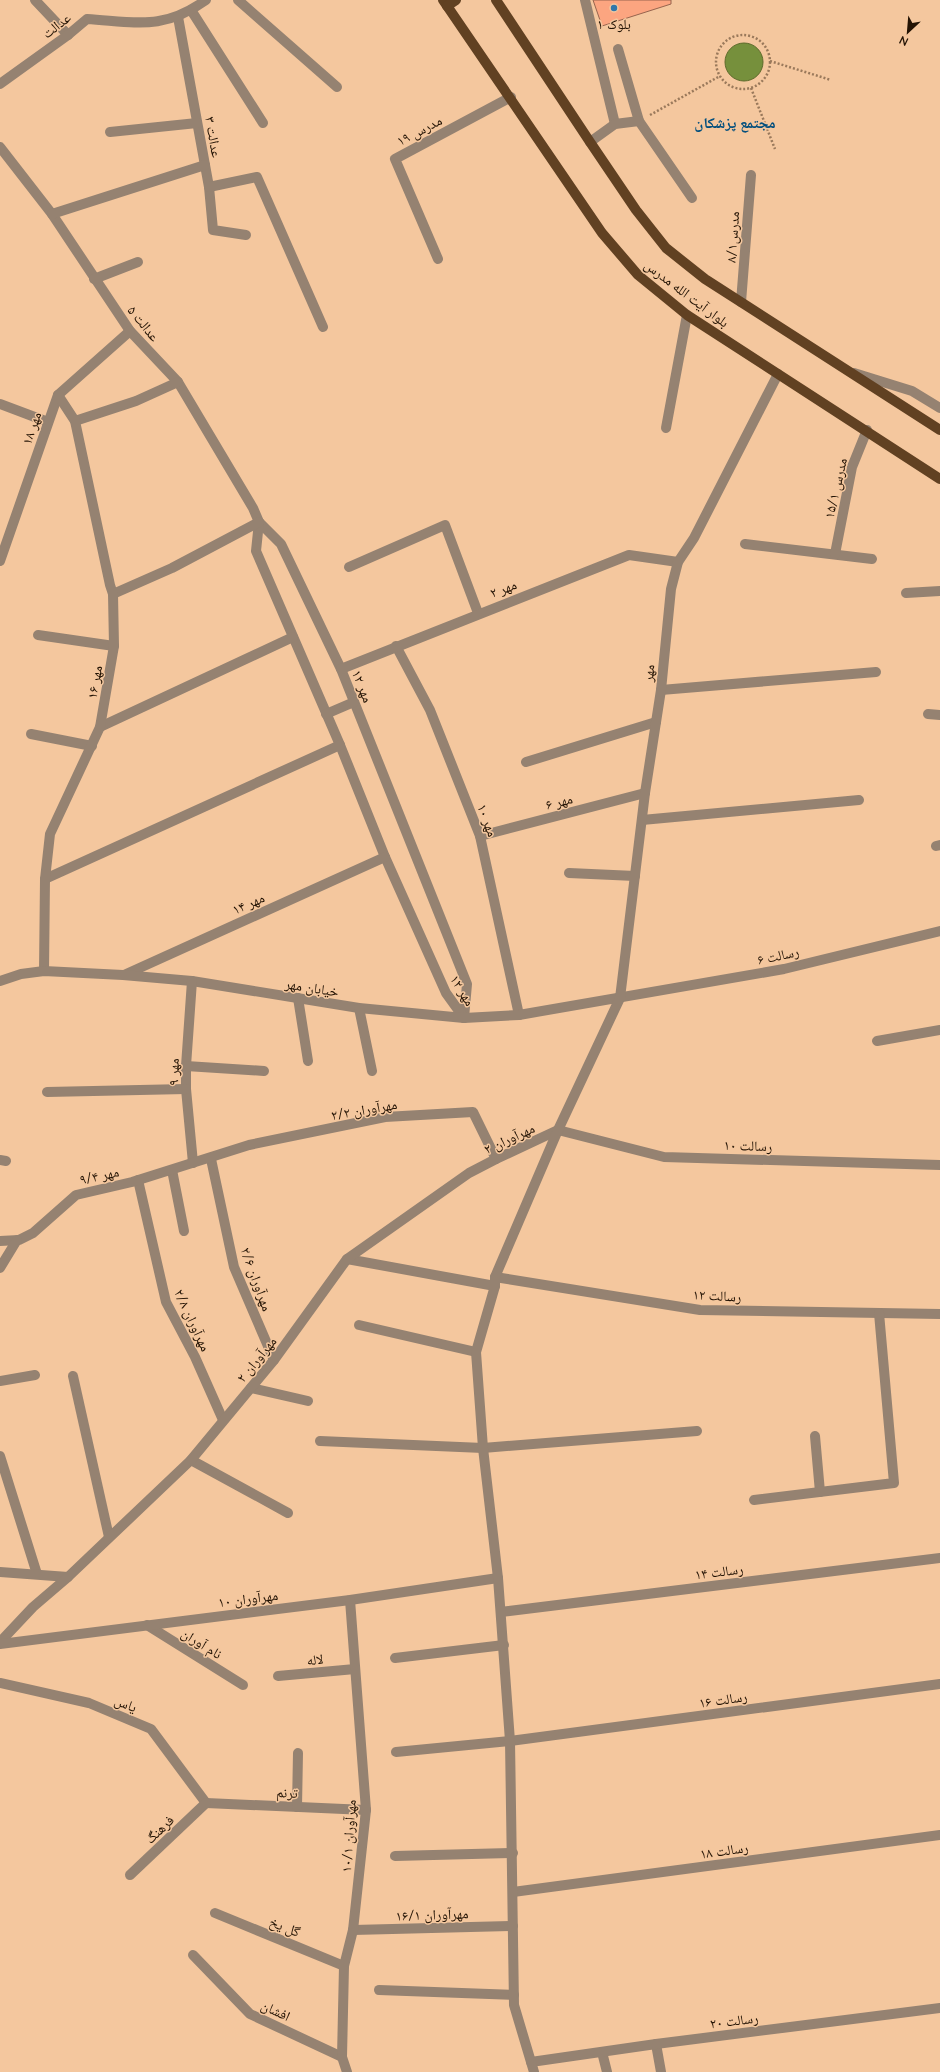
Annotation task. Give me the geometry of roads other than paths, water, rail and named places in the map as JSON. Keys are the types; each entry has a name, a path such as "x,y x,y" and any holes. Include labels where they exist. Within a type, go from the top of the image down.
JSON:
{"main road":[{"name":"بلوار آیت الله مدرس","path":"496,0 636,210 666,248 705,279 940,430"},
{"name":"بلوار آیت الله مدرس","path":"449,2 511,98 602,233 638,275 687,314 940,479"}],"street":[{"path":"36,0 68,35"},
{"name":"عدالت","path":"0,84 68,35 87,19 154,23 178,16 191,10 206,0"},
{"path":"238,0 337,87"},
{"path":"585,0 615,124"},
{"path":"191,10 263,123"},
{"name":"عدالت ۳","path":"178,16 209,187 212,230 246,235"},
{"path":"618,49 639,121 692,198"},
{"name":"مدرس ۱۹","path":"438,259 395,159 511,98"},
{"path":"590,142 615,124 639,121"},
{"path":"110,132 197,123"},
{"name":"عدالت ۵","path":"0,147 52,214 130,331 178,382 253,508 259,522"},
{"path":"52,214 205,165"},
{"name":"مدرس۸/۱","path":"741,302 751,175"},
{"path":"209,187 257,177 324,327"},
{"path":"94,279 138,262"},
{"path":"666,428 687,314"},
{"name":"مهر ۱۸","path":"1,555 58,395 130,331"},
{"path":"848,371 912,391 940,408"},
{"name":"مهر","path":"476,1352 495,1282 558,1130 620,998 645,793 661,690 671,589 678,562 694,538 778,374"},
{"path":"75,421 136,401 178,382"},
{"name":"مهر ۱۶","path":"44,971 45,879 50,834 100,727 114,646 113,594 75,421 58,395"},
{"path":"0,404 48,422"},
{"name":"مدرس ۱۵/۱","path":"835,554 852,467 867,430"},
{"path":"113,594 172,568 259,522"},
{"name":"مهر ۱۲","path":"259,522 256,551 340,745 385,857 446,993 464,1018"},
{"name":"مهر ۱۲","path":"259,522 281,544 341,669 466,984 464,1018"},
{"path":"349,567 445,525 478,613"},
{"path":"745,544 872,559"},
{"name":"مهر ۲","path":"341,669 478,613 629,554 678,562"},
{"path":"906,593 940,591"},
{"path":"38,635 114,646"},
{"path":"100,727 293,637"},
{"name":"مهر ۱۰","path":"396,646 430,710 480,836 519,1015"},
{"path":"661,690 876,672"},
{"path":"326,714 354,702"},
{"path":"928,714 940,715"},
{"path":"526,762 656,722"},
{"path":"31,734 92,746"},
{"path":"45,879 340,745"},
{"name":"مهر ۶","path":"480,836 645,793"},
{"path":"642,820 859,800"},
{"name":"مهر ۱۴","path":"123,975 385,857"},
{"path":"569,873 635,876"},
{"name":"رسالت ۶","path":"620,998 784,970 940,931"},
{"name":"خیابان مهر","path":"0,981 21,974 44,971 123,975 192,981 359,1008 464,1018 519,1015 620,998"},
{"name":"مهر ۹","path":"192,981 186,1066 186,1089 194,1163"},
{"path":"298,998 308,1061"},
{"path":"359,1008 372,1071"},
{"path":"877,1041 940,1030"},
{"path":"186,1066 264,1071"},
{"path":"47,1092 186,1089"},
{"name":"مهرآوران ۲/۲","path":"211,1159 249,1145 385,1117 473,1112 496,1159"},
{"name":"مهرآوران ۲","path":"0,1643 33,1607 68,1577 191,1460 274,1360 347,1259 468,1173 558,1130"},
{"name":"رسالت ۱۰","path":"558,1130 664,1157 940,1165"},
{"name":"مهر ۹/۴","path":"0,1241 17,1240 33,1233 76,1195 138,1180 211,1159"},
{"name":"مهرآوران ۲/۶","path":"211,1159 234,1267 274,1360"},
{"path":"172,1170 184,1231"},
{"name":"مهرآوران ۲/۸","path":"138,1180 166,1302 195,1357 223,1420"},
{"path":"0,1268 17,1240"},
{"name":"رسالت ۱۲","path":"347,1259 495,1282 700,1310 940,1314"},
{"path":"754,1500 894,1482 879,1313"},
{"path":"359,1324 476,1352 483,1448 504,1645 510,1741 513,1853 514,2005 532,2067"},
{"path":"0,1381 35,1375"},
{"path":"73,1376 110,1537"},
{"path":"251,1388 308,1401"},
{"path":"320,1441 483,1448 697,1431"},
{"path":"816,1436 820,1492"},
{"path":"191,1460 288,1513"},
{"path":"1,1461 36,1574"},
{"name":"رسالت ۱۴","path":"501,1612 940,1558"},
{"path":"0,1572 68,1577"},
{"name":"مهرآوران ۱۰","path":"0,1643 350,1600 498,1578"},
{"name":"مهرآوران ۱۰/۱","path":"347,2072 342,2057 344,1966 353,1930 366,1810 350,1600"},
{"name":"نام آوران","path":"147,1625 243,1685"},
{"path":"395,1658 504,1645"},
{"name":"لاله","path":"278,1676 355,1669"},
{"name":"یاس","path":"0,1683 89,1703 151,1729 206,1803"},
{"name":"رسالت ۱۶","path":"396,1752 510,1741 940,1684"},
{"path":"297,1807 298,1753"},
{"name":"ترنم","path":"206,1803 366,1810"},
{"name":"فرهنگ","path":"130,1875 206,1803"},
{"name":"رسالت ۱۸","path":"513,1892 940,1835"},
{"path":"395,1856 513,1853"},
{"name":"گل یخ","path":"215,1913 344,1966"},
{"name":"مهرآوران ۱۶/۱","path":"353,1930 513,1926"},
{"name":"افشان","path":"193,1955 250,2014 342,2057"},
{"path":"379,1990 514,1995"},
{"name":"رسالت ۲۰","path":"532,2067 602,2052 656,2044 940,2008"},
{"path":"656,2044 661,2072"},
{"path":"602,2052 607,2072"}],"place":[{"name":"بلوک ۱","path":"614,8"}],"district":[{"name":"مجتمع پزشکان","path":"735,122"}]}
